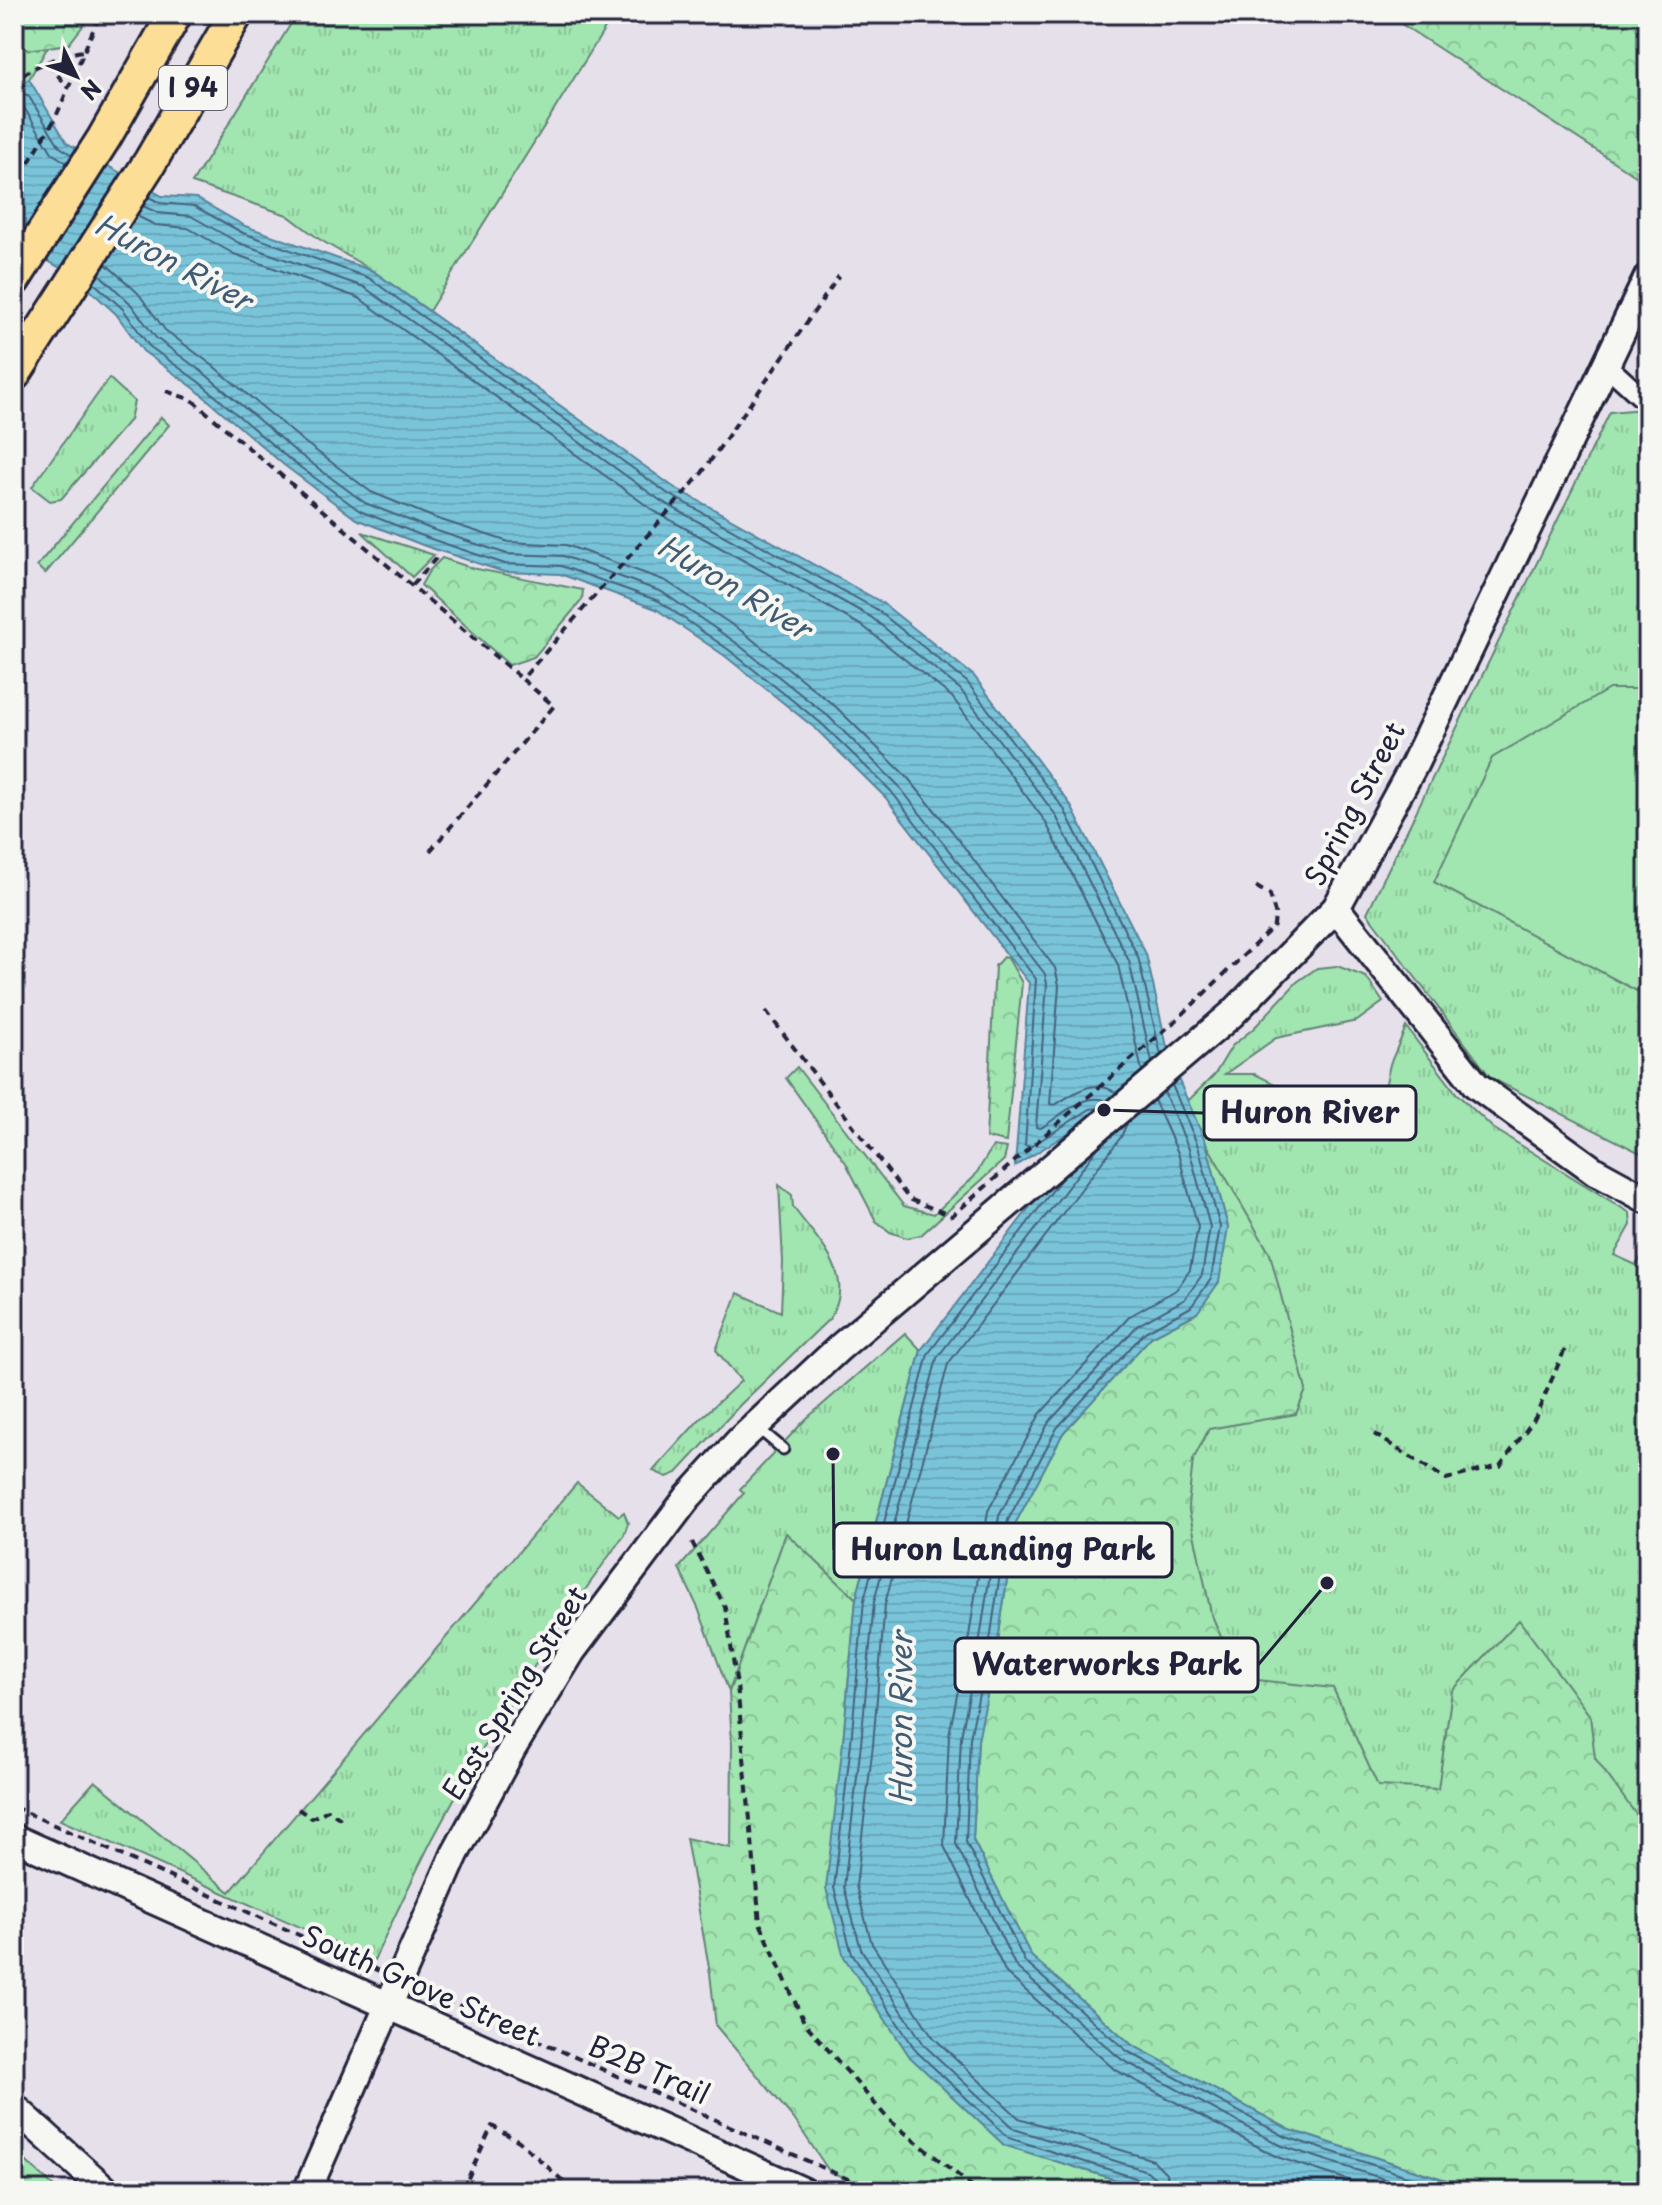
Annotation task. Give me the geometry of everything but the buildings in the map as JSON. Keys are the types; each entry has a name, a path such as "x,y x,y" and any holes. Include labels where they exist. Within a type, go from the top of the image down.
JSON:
{"highway":[{"name":"I 94","path":"18,273 104,138 175,14"},
{"name":"I 94","path":"14,374 150,162 236,14"}],"main road":[{"name":"Spring Street","path":"961,1242 1232,1014 1336,908 1414,765 1604,363 1648,277"},
{"path":"1336,908 1476,1085 1595,1171 1648,1200"},
{"name":"East Spring Street","path":"307,2191 455,1854 512,1749 572,1651 688,1497 755,1426 961,1242"},
{"name":"South Grove Street","path":"14,1838 803,2191"},
{"path":"14,2107 107,2191"}],"street":[{"path":"1604,363 1648,403"}],"lane":[{"path":"755,1426 783,1449"}],"path":[{"path":"14,187 55,119 100,14"},
{"path":"14,66 22,76 67,53 84,51"},
{"path":"49,64 68,88"},
{"path":"522,679 702,473 839,276"},
{"path":"166,391 192,400 554,706 430,851"},
{"path":"412,585 438,556"},
{"path":"766,1011 909,1199 952,1216 1182,1015 1274,926 1275,913 1270,895 1255,886"},
{"path":"1374,1434 1446,1479 1500,1466 1535,1418 1565,1349"},
{"path":"692,1542 725,1607 737,1685 760,1923 804,2022 889,2120 978,2191"},
{"name":"B2B Trail","path":"14,1807 875,2191"},
{"path":"298,1809 312,1818 328,1810 342,1820"},
{"path":"462,2191 492,2126 519,2141 574,2191"},
{"path":"653,2191 674,2183 692,2191"}],"green space":[{"path":"14,14 67,14 29,79 19,88 14,82"},
{"path":"14,14 92,14 69,44 27,50 14,33"},
{"path":"297,14 614,14 429,311 287,215 192,183"},
{"path":"1386,14 1648,14 1648,184"},
{"path":"109,378 134,401 130,420 61,499 50,501 32,487"},
{"path":"1642,409 1648,415 1648,1157 1491,1078 1367,913 1610,412"},
{"path":"161,417 169,425 45,574 37,566"},
{"path":"362,532 434,555 412,577"},
{"path":"442,558 472,568 583,590 582,600 534,657 509,665 421,585"},
{"path":"1609,689 1648,689 1648,997 1434,882 1492,758"},
{"path":"1003,957 1008,958 1022,983 1006,1142 986,1138 995,966"},
{"path":"1337,966 1366,977 1383,1002 1357,1021 1276,1038 1225,1074 1255,1074 1375,1134 1390,1064 1406,1027 1457,1094 1493,1128 1630,1213 1631,1225 1614,1255 1636,1265 1648,1247 1648,2191 1480,2191 978,1740 1206,1143 1187,1102 1215,1074 1232,1046 1254,1028 1297,982 1317,968"},
{"path":"797,1067 904,1206 934,1214 974,1177 993,1146 1007,1148 1004,1160 921,1235 907,1238 890,1232 876,1221 846,1163 786,1078"},
{"path":"1206,1143 1270,1254 1306,1390 1296,1414 1209,1429 1193,1460 1188,1506 1211,1613 1238,1678 1333,1688 1378,1786 1438,1789 1452,1691 1519,1620 1590,1716 1595,1758 1648,1831 1648,2191 1480,2191 1290,2130 1132,2045 1031,1956 973,1840 978,1740 998,1641 1015,1524 1063,1433 1151,1337 1197,1313 1228,1227"},
{"path":"779,1185 792,1195 793,1207 831,1259 837,1273 837,1303 830,1318 741,1404 677,1473 667,1477 653,1471 698,1421 741,1381 716,1350 738,1293 781,1312 783,1262"},
{"path":"905,1333 921,1350 856,1599 786,1534 729,1692 698,1608 679,1568 744,1493 740,1489 806,1419"},
{"path":"577,1483 619,1516 624,1512 628,1523 624,1535 547,1646 476,1761 432,1840 374,1960 60,1820 95,1781 230,1892"},
{"path":"786,1533 856,1599 843,1742 1004,2145 1152,2191 874,2191 829,2171 794,2119 716,2026 710,1973 686,1838 731,1848 729,1692"},
{"path":"14,2150 58,2191 14,2191"}],"water":[{"path":"29,79 67,143 162,196 196,198 245,226 373,271 672,486 881,602 974,676 1070,804 1146,954 1170,1060 1206,1143 1228,1227 1219,1282 1197,1313 1151,1337 1063,1433 1015,1524 998,1641 978,1740 973,1840 1031,1956 1132,2045 1290,2130 1480,2191 1152,2191 1004,2145 910,2057 844,1957 826,1888 856,1599 921,1350 1102,1112 1015,1166 1029,983 885,797 816,729 725,656 656,609 560,574 504,572 356,519 284,465 194,388 143,351 116,314 77,278 14,241 14,82 19,87"}],"place":[{"name":"Huron River","path":"1104,1110"},
{"name":"Huron Landing Park","path":"833,1454"},
{"name":"Waterworks Park","path":"1327,1583"}]}
